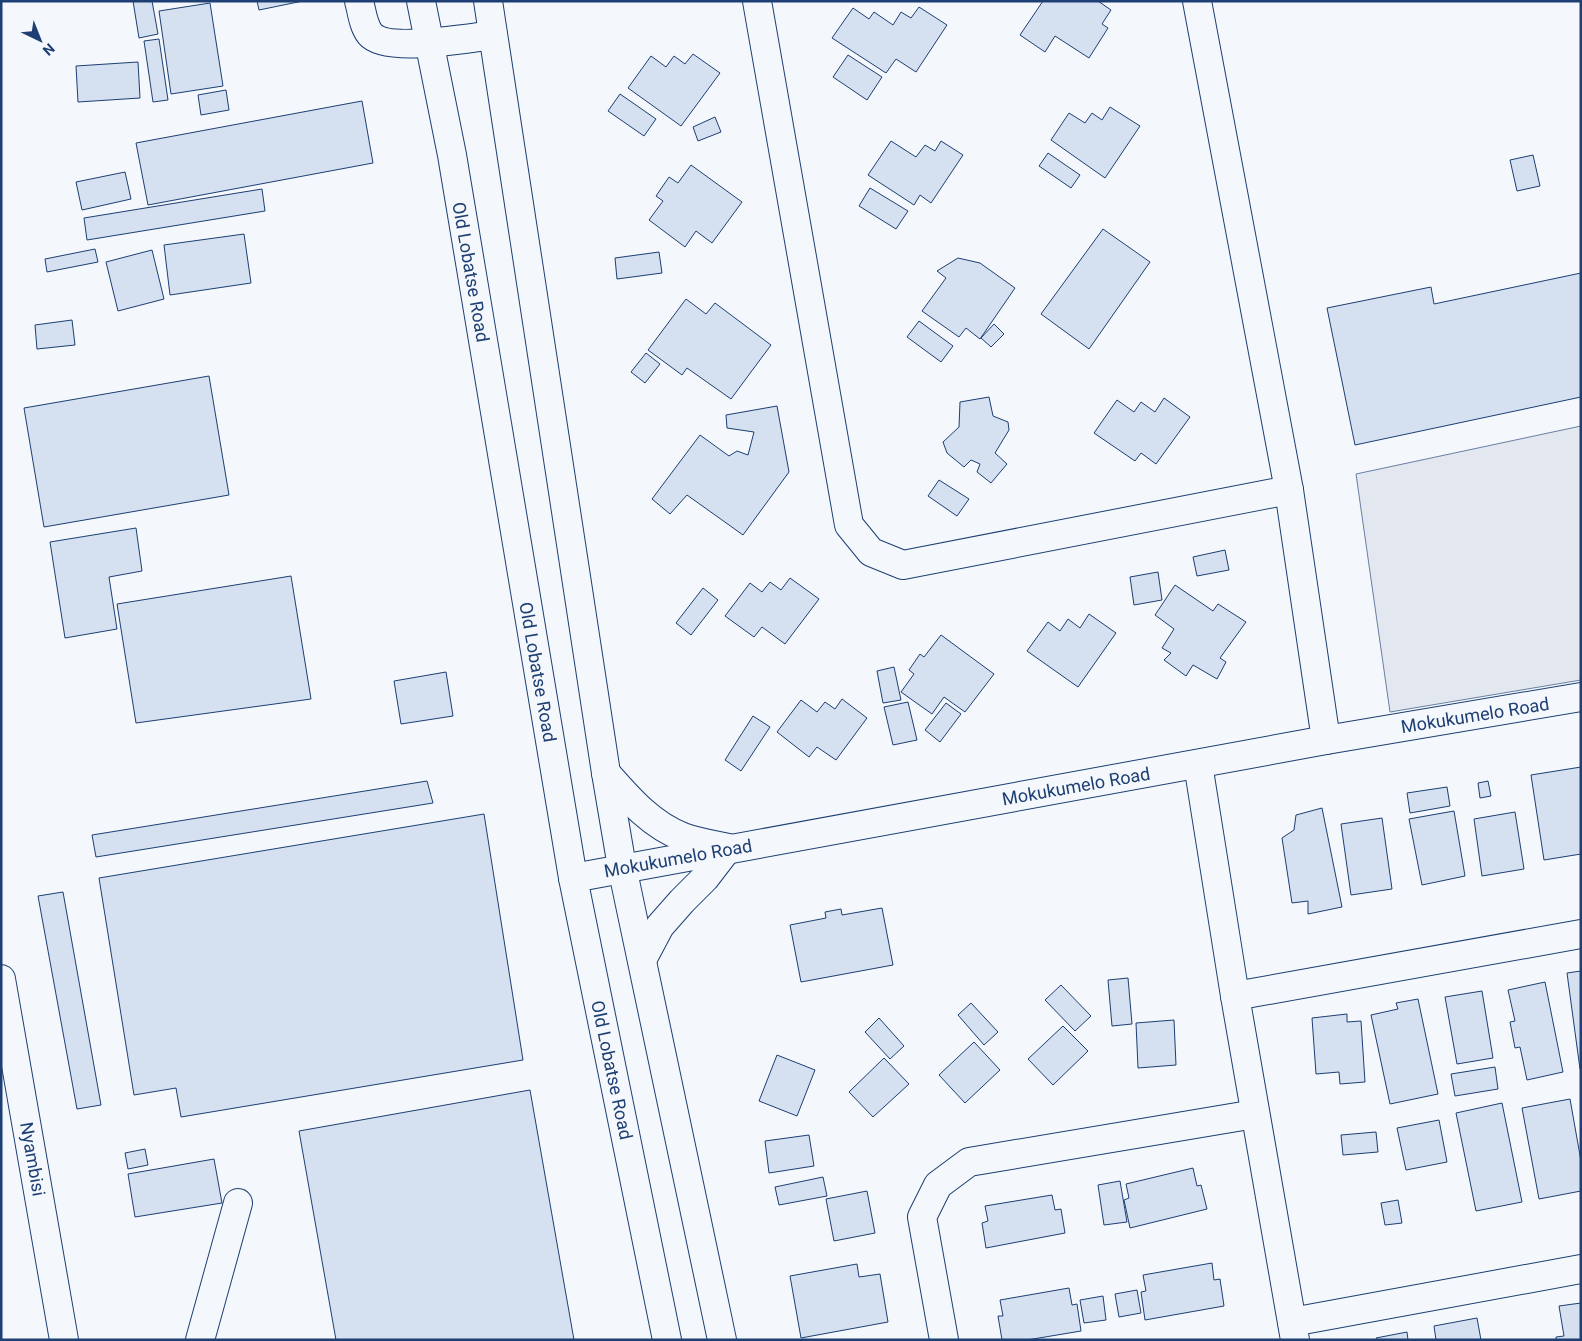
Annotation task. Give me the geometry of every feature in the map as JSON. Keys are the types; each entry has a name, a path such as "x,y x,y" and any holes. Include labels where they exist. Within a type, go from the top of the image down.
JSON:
{"street":[{"path":"359,1 364,23 371,36 381,41 409,44 493,35"},
{"name":"Old Lobatse Road","path":"421,1 452,155 573,878 667,1340"},
{"path":"488,1 622,867 722,1340"},
{"path":"757,1 849,525 871,552 903,565 1289,490"},
{"path":"1197,1 1289,490 1326,740"},
{"name":"Mokukumelo Road","path":"573,878 622,867 1326,740 1581,698"},
{"path":"1198,764 1235,996 1294,1331 1581,1268"},
{"path":"606,773 630,800 662,827 683,837 728,848 705,878 660,926 642,960"},
{"path":"1235,996 1581,934"},
{"name":"Nyambisi","path":"1,979 64,1340"},
{"path":"944,1340 922,1216 938,1185 969,1162 1255,1114"},
{"path":"200,1340 238,1203"}],"shaded area":[{"path":"1581,426 1581,680 1390,712 1356,474"}],"building":[{"path":"133,1 152,1 158,34 139,38"},
{"path":"257,1 303,1 259,10"},
{"path":"1043,1 1098,1 1111,10 1102,24 1108,28 1089,58 1055,36 1045,52 1020,35"},
{"path":"210,3 223,86 171,94 159,11"},
{"path":"919,7 947,25 916,72 896,59 886,73 832,38 853,8 869,19 874,12 893,25 901,12 911,18"},
{"path":"159,39 168,100 153,102 144,41"},
{"path":"693,54 720,73 681,126 628,88 651,56 666,67 674,56 685,64"},
{"path":"848,55 882,77 867,100 833,77"},
{"path":"138,62 140,98 78,102 76,66"},
{"path":"226,90 229,110 201,115 198,95"},
{"path":"620,94 656,119 644,136 608,111"},
{"path":"362,101 373,163 148,205 136,143"},
{"path":"1110,107 1140,126 1105,178 1051,140 1069,113 1085,123 1092,113 1102,120"},
{"path":"715,117 721,132 698,141 693,127"},
{"path":"891,141 916,157 925,145 935,151 941,141 963,155 931,203 920,195 914,205 868,175"},
{"path":"1048,153 1080,175 1071,188 1039,166"},
{"path":"1533,155 1540,186 1517,191 1510,160"},
{"path":"691,165 742,202 712,243 696,231 685,247 649,220 663,201 656,196 669,177 678,183"},
{"path":"125,172 131,199 82,210 76,182"},
{"path":"870,188 908,211 896,229 859,206"},
{"path":"262,189 265,211 87,240 84,218"},
{"path":"1103,229 1150,262 1089,349 1041,314"},
{"path":"244,234 251,283 170,295 164,245"},
{"path":"95,249 98,262 47,272 45,259"},
{"path":"152,250 164,299 118,311 106,262"},
{"path":"659,252 662,273 617,279 615,258"},
{"path":"958,258 980,263 1015,288 980,339 966,328 959,337 922,311 946,278 937,271"},
{"path":"1581,273 1581,397 1355,445 1327,308 1431,287 1434,304"},
{"path":"686,299 706,314 715,303 771,345 731,399 687,368 682,375 648,350"},
{"path":"72,320 75,345 37,349 35,325"},
{"path":"919,321 953,346 941,362 907,337"},
{"path":"994,324 1004,334 991,347 981,338"},
{"path":"646,353 660,364 645,383 631,372"},
{"path":"209,376 229,495 44,527 24,408"},
{"path":"989,397 993,416 1008,422 1009,430 995,453 1007,464 991,483 977,472 980,464 971,460 964,467 947,453 943,442 959,427 960,402"},
{"path":"1164,398 1190,417 1156,464 1141,453 1135,461 1094,433 1117,400 1134,412 1141,402 1155,412"},
{"path":"777,406 789,472 743,535 687,495 670,514 652,499 700,435 729,456 737,451 748,455 754,432 727,428 726,415"},
{"path":"939,480 969,499 957,516 928,496"},
{"path":"136,528 142,571 109,577 117,629 65,638 50,542"},
{"path":"1225,550 1229,570 1197,576 1193,557"},
{"path":"1158,572 1162,600 1134,605 1130,577"},
{"path":"291,576 311,699 136,723 117,604"},
{"path":"790,578 819,599 785,644 762,627 754,637 725,616 750,583 762,592 770,582 781,590"},
{"path":"1175,585 1213,611 1218,604 1246,622 1220,658 1226,662 1217,679 1193,665 1186,676 1164,660 1171,653 1162,648 1174,629 1155,615"},
{"path":"703,588 718,600 691,635 676,623"},
{"path":"1089,614 1116,633 1078,687 1027,651 1048,622 1060,631 1068,619 1080,628"},
{"path":"941,635 994,674 965,712 944,697 932,714 901,692 914,674 909,670 920,654 924,657"},
{"path":"894,667 901,700 883,703 877,671"},
{"path":"446,672 453,716 401,724 394,681"},
{"path":"842,699 867,718 836,760 817,747 809,757 777,732 801,700 817,712 825,702 835,709"},
{"path":"908,702 917,740 893,745 884,707"},
{"path":"946,703 961,714 940,742 925,730"},
{"path":"753,716 770,727 741,771 725,760"},
{"path":"1581,767 1581,854 1544,860 1531,775"},
{"path":"427,781 433,803 96,857 92,835"},
{"path":"1488,781 1491,796 1480,798 1478,783"},
{"path":"1447,787 1450,806 1410,813 1407,793"},
{"path":"1322,808 1342,907 1308,914 1308,901 1292,903 1282,838 1294,830 1296,815"},
{"path":"1454,811 1465,876 1422,885 1409,819"},
{"path":"1515,812 1524,869 1482,876 1474,819"},
{"path":"484,814 523,1060 181,1117 176,1088 134,1095 99,878"},
{"path":"1382,818 1392,889 1351,895 1341,824"},
{"path":"63,892 101,1105 77,1109 38,896"},
{"path":"882,908 893,965 801,982 790,925 826,918 825,912 841,909 842,915"},
{"path":"1581,971 1581,1068 1580,1069 1567,973"},
{"path":"1128,978 1132,1024 1112,1026 1108,980"},
{"path":"1545,982 1563,1072 1527,1080 1520,1047 1515,1048 1510,1022 1515,1021 1508,990"},
{"path":"1061,985 1091,1016 1075,1031 1045,1000"},
{"path":"1482,991 1493,1058 1457,1064 1445,997"},
{"path":"1418,999 1438,1094 1390,1104 1371,1015 1398,1009 1396,1003"},
{"path":"971,1003 998,1032 984,1045 958,1015"},
{"path":"1347,1014 1347,1022 1361,1021 1365,1082 1340,1084 1339,1072 1316,1074 1312,1018"},
{"path":"879,1018 904,1046 890,1059 865,1032"},
{"path":"1174,1020 1176,1065 1138,1068 1136,1023"},
{"path":"1063,1026 1088,1051 1053,1085 1028,1059"},
{"path":"974,1042 1000,1070 965,1103 939,1075"},
{"path":"777,1055 815,1070 797,1116 759,1101"},
{"path":"884,1058 909,1084 873,1117 849,1092"},
{"path":"1495,1067 1498,1089 1455,1096 1451,1074"},
{"path":"530,1090 574,1340 336,1340 299,1131"},
{"path":"1570,1099 1581,1161 1581,1191 1539,1199 1522,1108"},
{"path":"1502,1103 1522,1202 1476,1211 1456,1113"},
{"path":"1439,1120 1447,1162 1406,1170 1397,1128"},
{"path":"1376,1132 1378,1152 1343,1155 1341,1135"},
{"path":"809,1135 814,1166 769,1173 765,1141"},
{"path":"145,1149 148,1165 128,1169 125,1153"},
{"path":"214,1159 222,1203 135,1217 128,1174"},
{"path":"1193,1168 1197,1186 1201,1185 1207,1209 1130,1228 1124,1200 1129,1198 1126,1184"},
{"path":"823,1177 827,1196 779,1205 775,1187"},
{"path":"1120,1181 1127,1222 1104,1225 1098,1185"},
{"path":"867,1191 875,1233 834,1241 826,1199"},
{"path":"1052,1195 1055,1210 1061,1209 1065,1233 986,1248 982,1223 988,1221 985,1206"},
{"path":"1398,1200 1402,1223 1385,1225 1381,1203"},
{"path":"1212,1263 1214,1280 1220,1279 1224,1306 1145,1320 1141,1292 1146,1291 1143,1275"},
{"path":"857,1264 859,1277 880,1274 888,1322 801,1338 790,1276"},
{"path":"1069,1288 1072,1305 1077,1304 1081,1331 1027,1340 1002,1340 998,1316 1003,1316 1000,1300"},
{"path":"1137,1290 1141,1313 1119,1317 1115,1294"},
{"path":"1103,1296 1106,1320 1084,1323 1080,1300"},
{"path":"1581,1303 1581,1340 1556,1340 1556,1337 1564,1336 1559,1306"},
{"path":"1477,1318 1481,1340 1436,1340 1434,1326"},
{"path":"1407,1332 1408,1340 1377,1340 1376,1338"}]}
